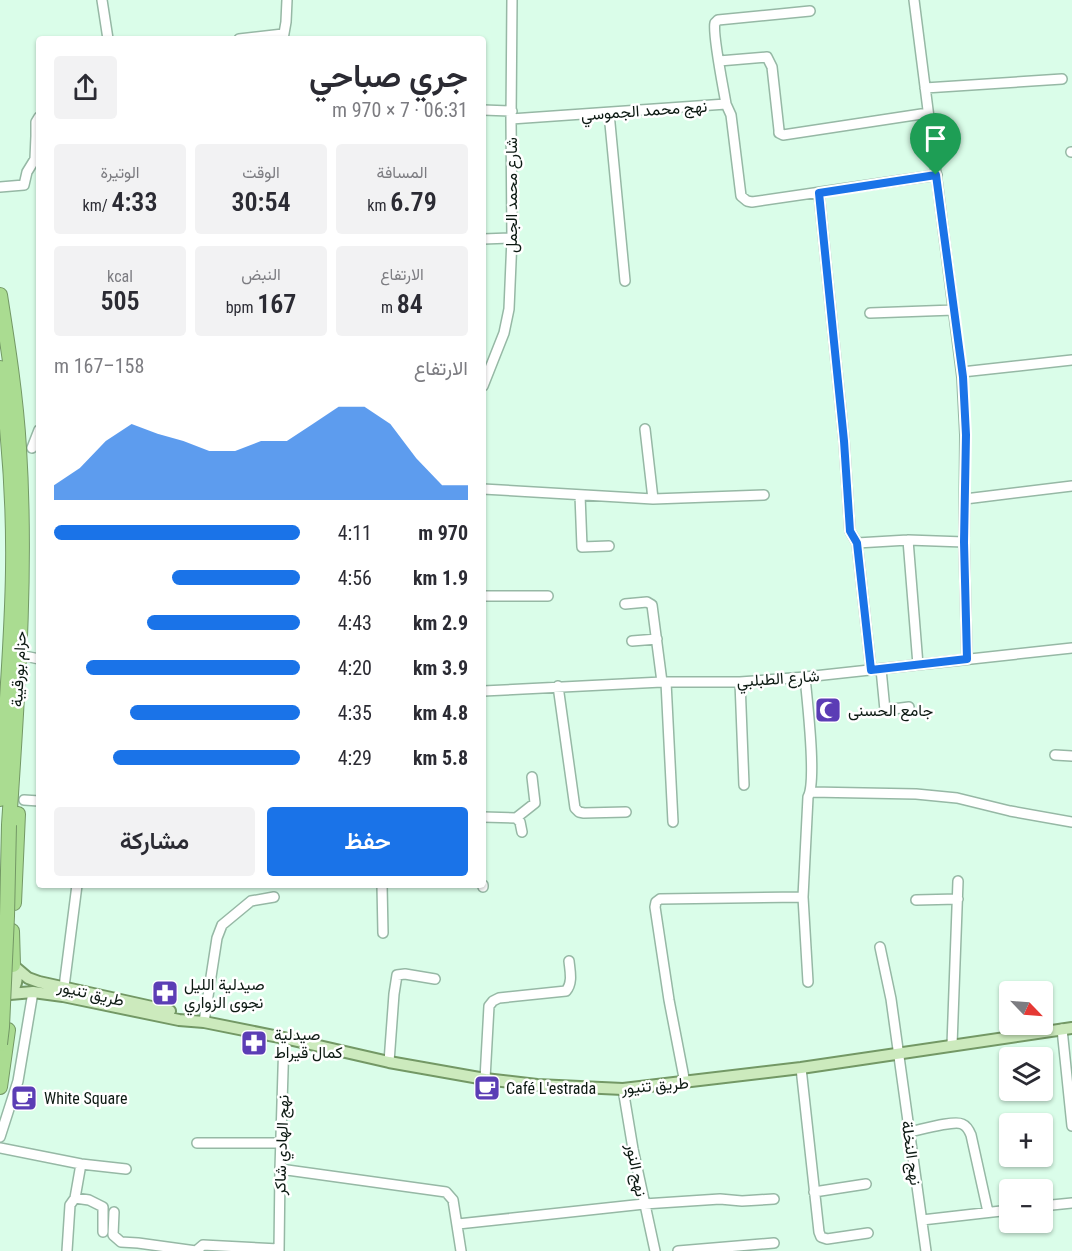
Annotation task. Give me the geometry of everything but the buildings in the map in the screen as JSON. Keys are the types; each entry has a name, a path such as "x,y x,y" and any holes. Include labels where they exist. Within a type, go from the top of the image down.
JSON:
{"highway":[{"name":"حزام بورقيبة","path":"0,295 13,378 30,448 10,655 0,799"},
{"name":"حزام بورقيبة","path":"0,1044 8,916 13,570 8,446 1,376"},
{"path":"0,692 10,655"},
{"path":"10,655 24,693 12,930 14,966"},
{"path":"0,1087 8,1026 5,996"}],"main road":[{"name":"طريق تنيور","path":"0,957 28,978 176,1012 204,1022"},
{"path":"5,996 15,988 17,982 14,966"},
{"name":"طريق تنيور","path":"5,996 33,992 63,996 179,1020 204,1022 284,1038 389,1062 485,1079 537,1085 623,1089 801,1068 1067,1028"}],"street":[{"path":"102,0 108,36"},
{"path":"283,36 287,0"},
{"name":"شارع محمد الجمل","path":"486,369 504,333 509,309 512,238 512,0"},
{"path":"914,0 962,372 966,435 964,542 967,659"},
{"name":"نهج محمد الجموسي","path":"486,111 511,115 609,113 726,104 715,26 718,20 810,11"},
{"path":"719,61 767,57 772,67 779,130 783,135 928,113"},
{"path":"925,88 1062,79"},
{"path":"726,104 731,115 741,196 747,201 819,193 936,175"},
{"path":"609,113 625,281"},
{"path":"0,187 24,185 27,172 35,159 36,136"},
{"path":"819,193 844,441 850,531 857,543 876,669 885,710 909,708"},
{"path":"486,239 512,238"},
{"path":"870,313 954,310"},
{"path":"962,372 1072,360"},
{"path":"645,429 653,499"},
{"path":"965,499 1072,486"},
{"path":"486,489 653,499 764,495"},
{"path":"580,495 582,547 609,546"},
{"path":"857,543 908,540 964,542"},
{"path":"908,540 918,665"},
{"path":"486,596 548,596"},
{"path":"625,604 647,602 652,605 664,682 673,822"},
{"path":"632,641 657,639"},
{"name":"شارع الطبلبي","path":"486,691 664,682 740,682 1072,648"},
{"path":"10,655 36,659"},
{"path":"805,677 810,722 811,792 808,797 802,897 808,981"},
{"path":"740,682 744,785"},
{"path":"558,686 575,808 584,813 626,812"},
{"path":"1055,755 1072,756"},
{"path":"486,817 516,818 535,803 532,777"},
{"path":"811,792 905,794 957,798 1010,811 1072,822"},
{"path":"24,800 36,801"},
{"path":"516,818 522,832"},
{"path":"952,1045 958,881"},
{"path":"64,987 77,888"},
{"path":"382,888 383,933"},
{"path":"204,1022 217,938 222,925 251,901 274,897"},
{"path":"685,1083 669,1000 656,902 660,899 802,897"},
{"path":"916,900 957,899"},
{"name":"نهج النخلة","path":"880,947 891,999 926,1251"},
{"path":"485,1079 491,1003 499,998 566,991 570,983 569,961"},
{"path":"389,1062 397,975 405,974 435,979"},
{"path":"0,1137 18,1081 33,992"},
{"path":"1067,1028 1072,1126"},
{"name":"نهج الهادي شاكر","path":"279,1250 284,1038"},
{"path":"801,1068 821,1237 827,1239 868,1233"},
{"name":"نهج النور","path":"623,1089 633,1149 655,1251"},
{"path":"909,1132 952,1123 960,1123 969,1129 988,1212"},
{"path":"198,1143 280,1143"},
{"path":"0,1148 81,1164 126,1169"},
{"path":"67,1251 70,1205 75,1198 81,1164"},
{"path":"280,1169 446,1192 453,1200 461,1251"},
{"path":"814,1192 866,1184"},
{"path":"75,1198 89,1200 103,1207 103,1232"},
{"path":"458,1224 644,1204 720,1199 742,1201 774,1199"},
{"path":"1053,1205 1072,1203"},
{"path":"922,1220 999,1211"},
{"path":"114,1212 113,1235 121,1242 196,1251 203,1245 279,1250"},
{"path":"678,1251 774,1243"}],"place":[{"name":"جامع الحسنى","path":"828,710"},
{"name":"صيدلية الليل نجوى الزواري","path":"165,993"},
{"name":"صيدلية كمال قيراط","path":"254,1043"},
{"name":"Café L'estrada","path":"487,1088"},
{"name":"White Square","path":"24,1098"}],"route":[{"path":"936,175 963,377 966,435 964,542 967,659 871,670 857,543 850,531 844,441 819,193 936,175"}]}
